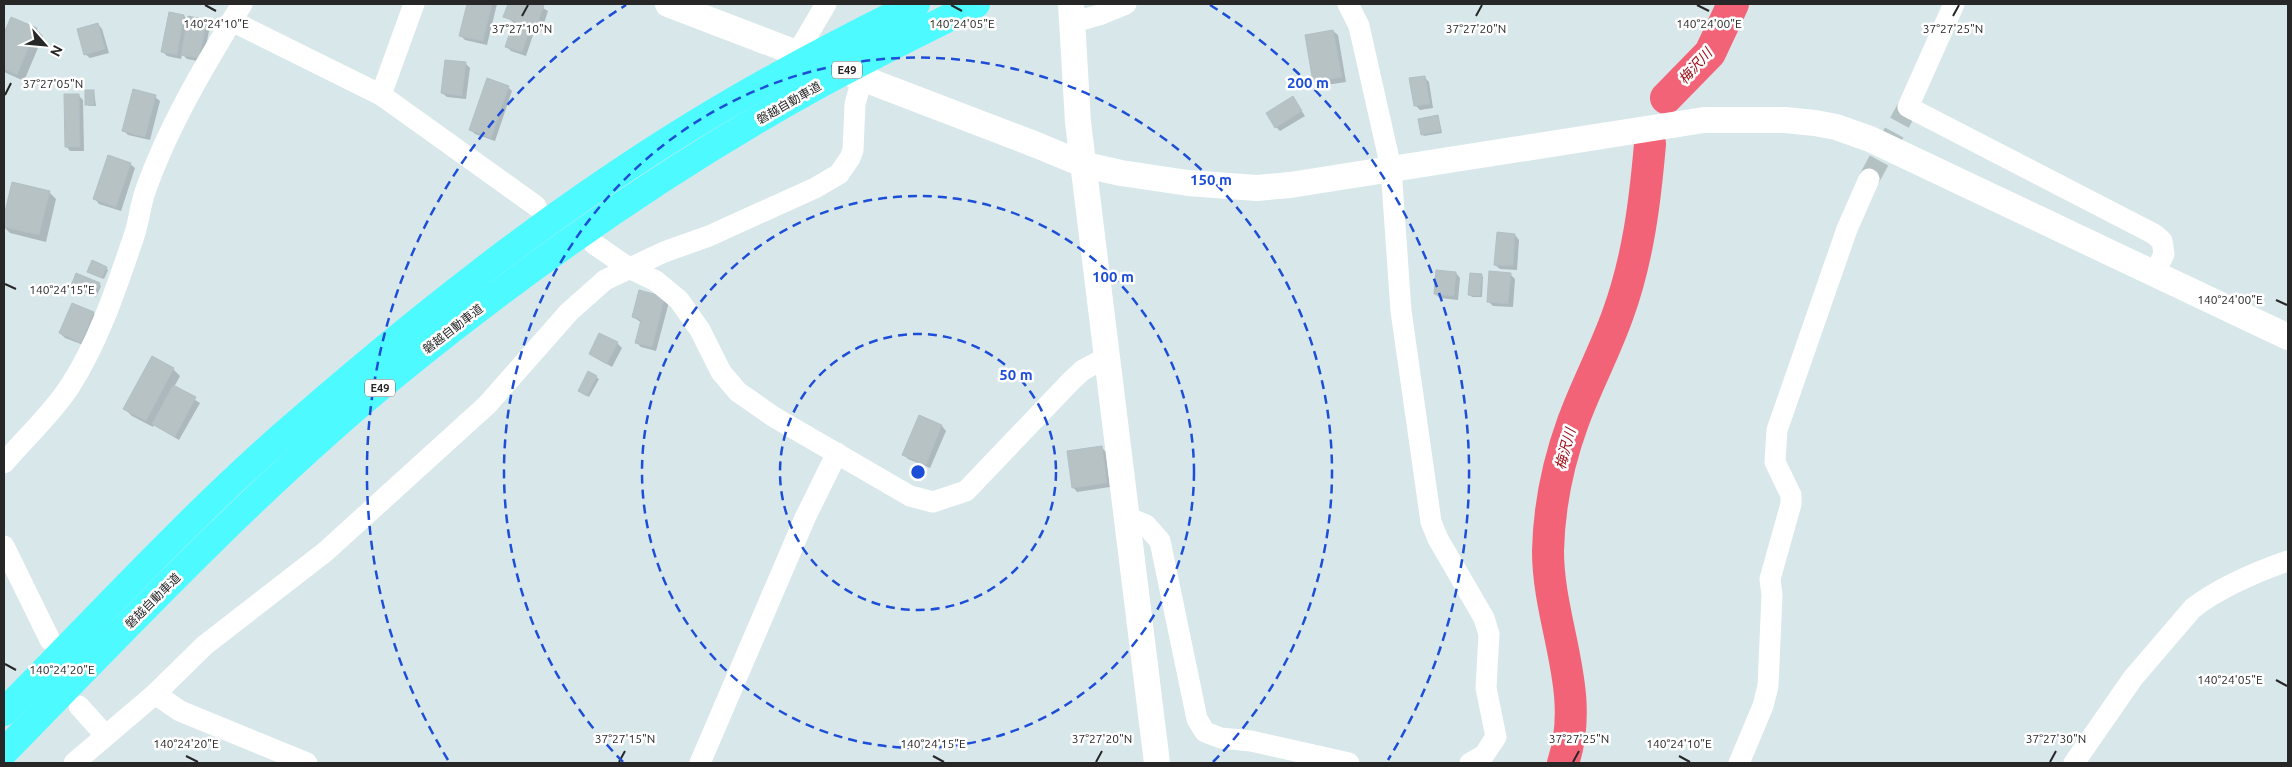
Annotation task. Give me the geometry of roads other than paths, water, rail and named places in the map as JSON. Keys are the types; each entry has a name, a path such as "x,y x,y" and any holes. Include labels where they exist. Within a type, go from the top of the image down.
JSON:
{"highway":[{"name":"E49","path":"4,712 192,523 280,438 432,309 625,168 774,77 916,4"},
{"name":"磐越自動車道","path":"4,752 212,542 390,379 505,288 673,173 810,90 976,4"}],"street":[{"path":"381,95 414,4"},
{"path":"668,4 1085,165 1188,183 1257,188 1290,185 1704,120 1785,120 1836,127 1870,139 2288,337"},
{"path":"796,54 826,4"},
{"path":"1126,4 1099,15 1071,13 1078,122 1085,165 1157,763"},
{"path":"1348,4 1359,26 1391,168 1401,311 1432,522 1443,548 1467,591 1480,608 1489,634 1486,688 1496,737 1484,755 1470,763"},
{"path":"1954,4 1908,107 2154,234 2162,240 2164,254 2154,275"},
{"path":"4,463 70,387 84,361 96,336 134,234 145,193 156,166 176,123 237,13 381,95 536,206"},
{"path":"74,763 156,694 205,645 325,552 487,405 550,333 604,280 664,252 709,236 815,188 839,174 850,158 852,150 855,104 862,78"},
{"path":"1739,763 1763,706 1768,686 1772,595 1770,579 1791,504 1791,495 1776,462 1777,430 1847,230 1870,180"},
{"path":"594,244 629,268 656,281 679,300 700,330 721,372 738,392 774,417 910,496 933,502 966,491 1083,370 1107,357"},
{"path":"700,763 805,518 837,453"},
{"path":"1128,518 1146,525 1160,541 1197,719 1205,732 1220,738 1251,741 1349,763"},
{"path":"4,546 50,640"},
{"path":"2074,763 2133,678 2193,608 2205,599 2236,583 2288,561"},
{"path":"156,694 180,711 307,763"},
{"path":"79,706 105,735"}],"waterway":[{"name":"梅沢川","path":"1666,98 1710,53 1733,4"},
{"name":"梅沢川","path":"1563,763 1569,736 1571,710 1569,684 1550,578 1548,551 1552,502 1568,438 1578,409 1613,328 1631,272 1643,209 1650,144"}],"tunnel":[{"path":"1869,179 1908,107"}]}
